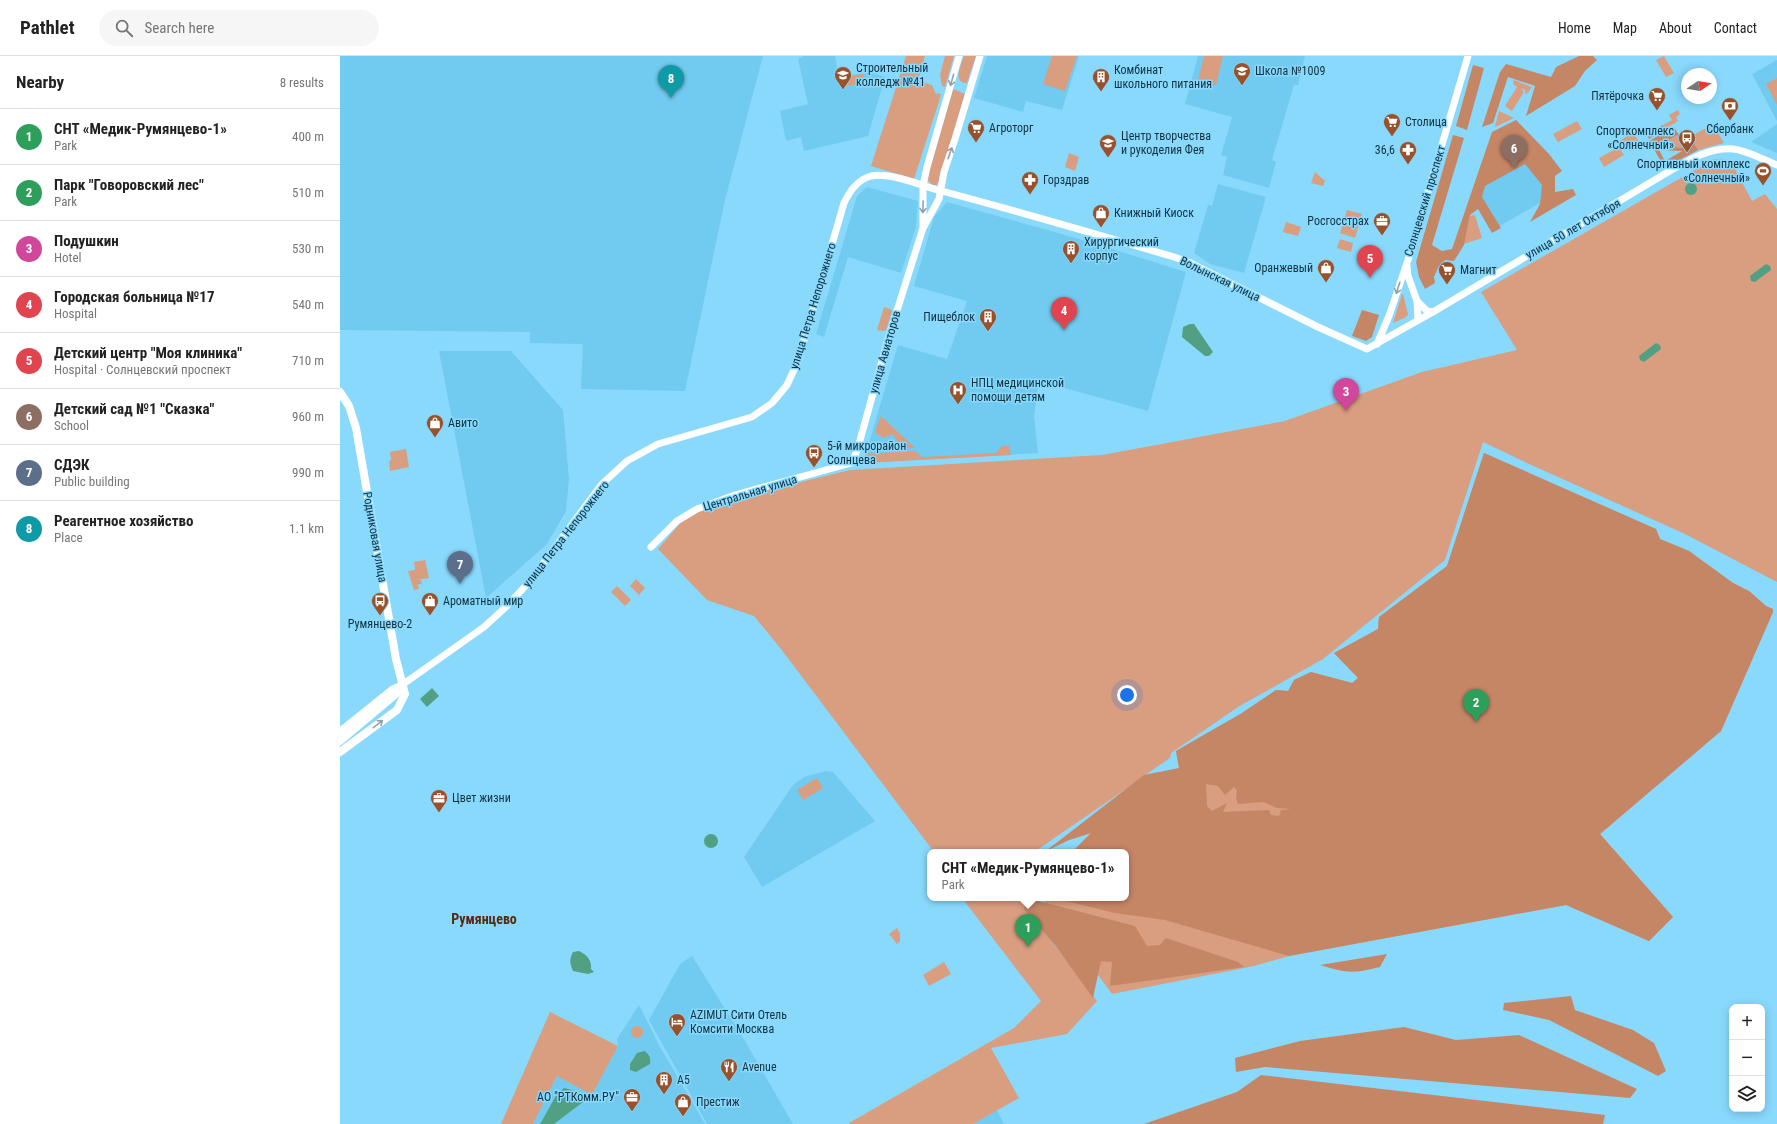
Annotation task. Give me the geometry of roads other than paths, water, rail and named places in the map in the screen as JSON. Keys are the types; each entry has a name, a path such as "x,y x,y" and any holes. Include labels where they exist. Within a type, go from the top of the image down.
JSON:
{"main road":[{"name":"Родниковая улица","path":"340,392 349,406 356,428 402,685 406,694 397,710 340,752"},
{"name":"улица Петра Непорожнего","path":"340,732 392,690 402,685"},
{"name":"улица Петра Непорожнего","path":"340,741 396,694 402,685"}],"street":[{"name":"улица Авиаторов","path":"923,228 923,186 927,167 959,56"},
{"name":"улица Авиаторов","path":"838,467 851,463 857,451 889,336 923,228 939,199 944,172 980,56"},
{"name":"Солнцевский проспект","path":"1377,344 1389,316 1408,260 1468,56"},
{"name":"улица 50 лет Октября","path":"1377,344 1668,172 1701,155 1716,150 1733,149 1777,165"},
{"name":"улица Петра Непорожнего","path":"402,685 484,627 507,606 530,581 602,484 627,461 658,444 752,417 772,403 787,385 798,361 842,210 850,190 866,178 879,175 923,186"},
{"path":"923,186 940,190"},
{"name":"Волынская улица","path":"940,190 1181,260 1364,349 1377,344"},
{"path":"1408,260 1408,276 1417,301 1418,320"},
{"path":"1417,301 1427,311 1433,312"},
{"path":"1389,316 1389,330 1394,335"},
{"name":"Центральная улица","path":"651,547 677,521 697,509 735,495 838,467"}],"place":[{"name":"Школа №1009","path":"1242,86"},
{"name":"Строительный колледж №41","path":"843,90"},
{"name":"Комбинат школьного питания","path":"1101,92"},
{"name":"Реагентное хозяйство","path":"671,98"},
{"name":"Пятёрочка","path":"1657,111"},
{"name":"Сбербанк","path":"1730,121"},
{"name":"Столица","path":"1392,137"},
{"name":"Агроторг","path":"976,143"},
{"name":"Спорткомплекс «Солнечный»","path":"1687,153"},
{"name":"Центр творчества и рукоделия Фея","path":"1108,158"},
{"name":"36,6","path":"1408,165"},
{"name":"Детский сад №1 \"Сказка\"","path":"1514,168"},
{"name":"Спортивный комплекс «Солнечный»","path":"1763,186"},
{"name":"Горздрав","path":"1030,195"},
{"name":"Книжный Киоск","path":"1101,228"},
{"name":"Росгосстрах","path":"1382,236"},
{"name":"Хирургический корпус","path":"1071,264"},
{"name":"Детский центр \"Моя клиника\"","path":"1370,278"},
{"name":"Оранжевый","path":"1326,283"},
{"name":"Магнит","path":"1447,285"},
{"name":"Городская больница №17","path":"1064,330"},
{"name":"Пищеблок","path":"988,332"},
{"name":"НПЦ медицинской помощи детям","path":"958,405"},
{"name":"Подушкин","path":"1346,411"},
{"name":"Авито","path":"435,438"},
{"name":"5-й микрорайон Солнцева","path":"814,468"},
{"name":"СДЭК","path":"460,584"},
{"name":"Румянцево-2","path":"380,616"},
{"name":"Ароматный мир","path":"430,616"},
{"name":"Парк \"Говоровский лес\"","path":"1476,722"},
{"name":"Цвет жизни","path":"439,813"},
{"name":"СНТ «Медик-Румянцево-1»","path":"1028,947"},
{"name":"AZIMUT Сити Отель Комсити Москва","path":"677,1037"},
{"name":"Avenue","path":"729,1082"},
{"name":"А5","path":"664,1095"},
{"name":"АО \"РТКомм.РУ\"","path":"632,1112"},
{"name":"Престиж","path":"683,1117"}],"district":[{"name":"Румянцево","path":"484,919"}]}
